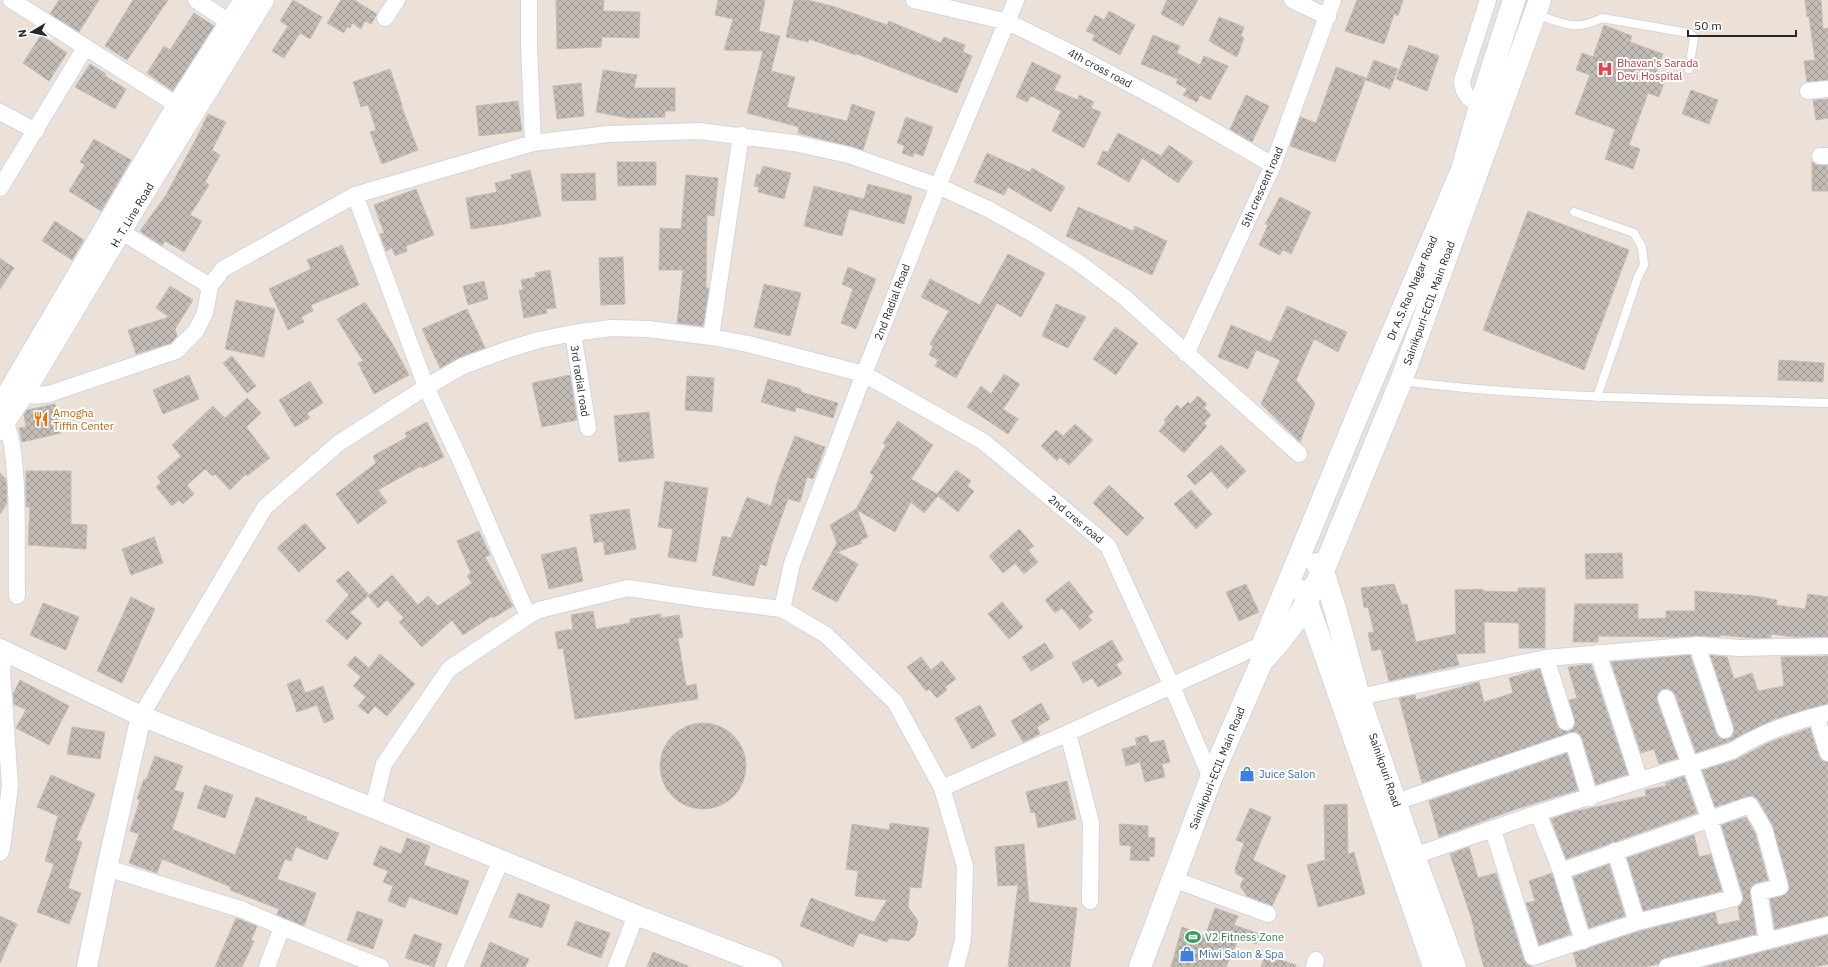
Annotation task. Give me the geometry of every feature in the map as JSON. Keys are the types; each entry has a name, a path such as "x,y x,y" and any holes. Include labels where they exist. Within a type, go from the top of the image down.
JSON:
{"main road":[{"name":"Dr A.S.Rao Nagar Road","path":"1295,570 1462,170 1480,106 1514,0"},
{"name":"Sainikpuri-ECIL Main Road","path":"1267,650 1296,619 1323,571 1401,381 1537,7"},
{"name":"Sainikpuri Road","path":"1304,546 1323,571 1359,697 1414,856 1455,967"},
{"name":"Sainikpuri-ECIL Main Road","path":"1140,967 1211,778 1267,650 1295,570"},
{"name":"Sainikpuri Road","path":"1295,570 1307,600 1434,967"},
{"path":"1267,650 1303,634 1310,635 1320,640"}],"street":[{"path":"11,0 177,105"},
{"path":"196,0 229,22"},
{"name":"H. T. Line Road","path":"115,227 177,105 244,0"},
{"name":"H. T. Line Road","path":"1,419 115,227 264,0"},
{"path":"385,18 397,0"},
{"path":"529,0 528,39 533,143"},
{"name":"4th cross road","path":"914,0 1008,22 1077,56 1162,101 1273,165"},
{"name":"2nd Radial Road","path":"782,609 792,564 864,374 938,186 1016,0"},
{"path":"1292,0 1328,17"},
{"name":"5th crescent road","path":"1186,354 1273,165 1333,0"},
{"path":"1480,106 1468,98 1462,90 1462,81 1488,0"},
{"path":"0,188 85,48"},
{"path":"1808,91 1828,89"},
{"path":"0,112 36,131"},
{"path":"17,392 36,396 49,394 176,351 196,331 205,313 210,286 223,269 355,195 533,143 609,134 699,131 741,135 794,143 849,155 938,186 988,209 1079,263 1124,297 1156,324 1186,354 1299,454"},
{"path":"711,337 741,135"},
{"path":"355,195 426,387 463,466 528,616"},
{"path":"115,227 210,286"},
{"name":"2nd cres road","path":"140,716 265,507 339,443 426,387 463,366 506,350 539,340 573,333 611,328 648,329 711,337 748,344 864,374 984,442 1108,546 1171,684 1211,778"},
{"name":"3rd radial road","path":"573,333 588,428"},
{"path":"1,419 12,446 17,596"},
{"path":"373,808 384,764 449,669 539,610 628,588 782,609 826,635 895,702 942,788 965,866 963,940 956,967"},
{"path":"1359,697 1546,658 1698,645 1740,648 1828,646"},
{"path":"1698,645 1725,730"},
{"path":"0,853 2,849 5,783 2,650 140,716 373,808 636,915 772,967"},
{"path":"942,788 1068,733 1171,684 1267,650"},
{"path":"1598,653 1640,781"},
{"path":"1546,658 1566,722"},
{"path":"1493,830 1533,958 1637,922 1734,898 1710,820 1666,698"},
{"path":"1414,856 1493,830 1538,813 1590,798 1732,751 1771,731 1822,714 1828,753"},
{"path":"87,967 140,716"},
{"path":"1068,733 1091,823 1090,901"},
{"path":"1396,802 1572,742 1590,798"},
{"path":"1561,871 1750,805 1764,829 1780,888 1759,892 1766,941"},
{"path":"1538,813 1561,871 1583,941"},
{"path":"1615,851 1637,922"},
{"path":"455,967 501,860"},
{"path":"107,868 243,910 282,928 381,967"},
{"path":"1173,878 1268,914"},
{"path":"616,967 636,915"},
{"path":"1673,966 1828,925"},
{"path":"267,967 282,928"}],"lane":[{"path":"1537,7 1576,27 1590,25 1602,18 1689,33 1694,38 1689,69"},
{"path":"1574,212 1634,233 1642,247 1644,265 1638,277 1597,397"},
{"path":"1401,381 1470,389 1597,397 1828,403"}],"building":[{"path":"59,0 99,0 79,32 50,14"},
{"path":"133,0 168,0 127,60 105,46"},
{"path":"293,0 322,17 310,39 300,33 284,58 272,51 288,26 280,21"},
{"path":"341,0 354,0 377,14 371,24 365,21 361,29 352,23 350,28 347,27 344,33 327,23"},
{"path":"556,0 604,0 603,11 640,12 639,38 602,37 601,47 557,49"},
{"path":"718,0 765,0 759,31 780,36 771,71 795,77 787,107 847,121 852,104 875,112 863,150 798,133 799,127 747,113 763,51 724,50 733,19 715,15"},
{"path":"794,0 807,0 832,6 887,25 889,21 941,43 944,37 965,45 963,52 972,56 957,93 857,54 856,55 809,39 808,42 786,37"},
{"path":"1167,0 1198,0 1183,26 1161,14"},
{"path":"1357,0 1403,0 1398,16 1394,14 1384,44 1345,31"},
{"path":"1805,0 1821,0 1823,29 1828,28 1828,80 1807,82 1804,61 1815,60 1809,16 1807,17"},
{"path":"1109,11 1135,25 1120,55 1092,40 1095,35 1086,31 1095,15 1104,20"},
{"path":"194,13 214,26 173,91 147,73 164,46 170,50"},
{"path":"1219,17 1244,27 1241,36 1244,38 1237,57 1209,41"},
{"path":"1604,25 1632,36 1630,42 1663,54 1655,76 1665,80 1659,97 1648,93 1629,145 1640,149 1633,169 1605,159 1615,129 1575,114 1590,75 1576,70 1582,53 1593,57"},
{"path":"41,35 67,53 49,81 23,63"},
{"path":"1153,35 1180,46 1177,53 1200,65 1204,56 1228,66 1210,100 1200,95 1197,102 1183,95 1187,89 1176,83 1178,79 1141,64"},
{"path":"1409,45 1439,56 1427,91 1396,79"},
{"path":"1374,60 1398,69 1390,89 1366,80"},
{"path":"1032,62 1061,76 1054,90 1078,100 1079,95 1094,102 1091,108 1101,112 1084,148 1052,131 1061,111 1031,96 1027,102 1016,97"},
{"path":"90,64 106,74 105,76 126,89 115,109 75,87"},
{"path":"1336,67 1366,78 1335,162 1290,146 1300,117 1316,123"},
{"path":"390,69 401,105 418,150 382,164 370,132 376,130 368,105 361,107 353,82"},
{"path":"603,70 637,75 634,88 675,88 675,111 665,111 665,117 628,118 596,112"},
{"path":"581,83 584,116 557,119 553,86"},
{"path":"1691,90 1718,100 1709,124 1682,114"},
{"path":"1246,95 1269,106 1252,142 1230,129"},
{"path":"1828,99 1828,118 1816,120 1813,100"},
{"path":"518,101 522,131 479,136 476,106"},
{"path":"208,114 226,122 212,150 220,155 205,182 209,185 190,215 202,221 184,252 165,241 162,246 140,231 166,195"},
{"path":"906,117 933,127 923,156 914,153 913,157 902,153 905,146 897,143"},
{"path":"1118,133 1161,156 1169,145 1193,162 1178,183 1142,158 1129,182 1097,164 1103,151 1108,152"},
{"path":"94,139 131,160 101,211 69,191 85,165 80,162"},
{"path":"987,153 1030,172 1032,168 1065,187 1051,212 1008,187 1004,195 974,182"},
{"path":"617,162 656,162 656,185 618,186"},
{"path":"1812,162 1828,166 1828,191 1812,191"},
{"path":"763,166 791,173 784,199 758,192 759,187 754,186 757,174 760,175"},
{"path":"530,170 541,216 505,224 471,229 466,198 497,192 495,183 512,179 511,175"},
{"path":"595,173 596,200 562,201 561,174"},
{"path":"686,175 718,178 714,216 707,215 706,288 709,288 703,326 677,323 683,270 659,270 660,228 681,229"},
{"path":"868,184 912,196 904,224 849,209 842,236 804,226 814,186 864,199"},
{"path":"416,189 434,235 406,246 407,251 395,256 392,248 386,251 380,234 384,233 374,205"},
{"path":"1280,197 1311,212 1291,254 1283,250 1280,255 1259,245 1268,225 1265,224"},
{"path":"1078,207 1133,231 1135,226 1167,241 1152,275 1066,236"},
{"path":"1528,211 1629,250 1584,370 1483,330"},
{"path":"55,221 84,240 72,260 42,241"},
{"path":"342,245 359,285 311,305 313,311 301,317 304,322 288,330 269,289 311,269 307,260"},
{"path":"1008,254 1045,273 1021,317 997,303 956,378 935,366 938,360 929,355 933,346 930,344 949,311 921,297 930,279 980,305"},
{"path":"623,257 625,304 601,305 599,258"},
{"path":"0,258 14,268 0,289"},
{"path":"848,267 876,279 856,329 841,323 853,289 842,284"},
{"path":"550,270 556,308 546,309 547,313 524,318 519,290 523,290 521,280 536,277 535,273"},
{"path":"484,281 488,299 468,305 463,286"},
{"path":"764,284 801,293 790,336 754,327"},
{"path":"170,286 193,300 175,329 177,336 171,343 136,354 128,330 169,317 156,308"},
{"path":"236,300 275,309 264,357 225,349"},
{"path":"365,302 393,345 409,375 374,394 358,363 363,361 337,319"},
{"path":"1056,304 1086,317 1068,348 1042,336"},
{"path":"1287,306 1347,332 1338,352 1314,339 1296,380 1315,403 1300,442 1261,404 1280,360 1256,350 1248,369 1218,357 1231,325 1271,342"},
{"path":"467,309 485,348 460,357 440,368 422,329"},
{"path":"1115,327 1138,343 1116,375 1093,359"},
{"path":"232,356 256,386 247,393 223,363"},
{"path":"1779,360 1824,363 1823,382 1778,380"},
{"path":"1004,374 1020,384 1003,409 1018,419 1008,434 967,407 981,386 991,394"},
{"path":"189,375 199,399 163,414 153,390"},
{"path":"570,375 577,420 542,427 532,383"},
{"path":"687,376 714,378 712,412 685,410"},
{"path":"768,379 801,389 801,392 838,403 833,418 796,407 795,412 761,402"},
{"path":"310,381 323,403 307,413 310,418 295,427 279,400"},
{"path":"1198,396 1207,404 1204,408 1211,415 1204,423 1207,426 1184,453 1159,431 1166,422 1164,420 1177,405 1181,409 1188,402 1190,404"},
{"path":"247,398 261,413 246,427 270,458 247,476 246,474 230,490 215,474 212,476 205,469 187,485 194,494 183,504 179,500 172,506 156,487 161,482 157,477 181,456 172,445 213,406 225,418"},
{"name":"Amogha Tiffin Center","path":"55,404 61,433 22,442 19,428 26,427 24,415 27,410"},
{"path":"649,412 654,458 619,462 614,416"},
{"path":"898,421 933,445 911,479 937,494 956,470 971,481 967,486 974,491 958,512 938,496 924,513 911,502 895,532 857,510 868,537 860,541 862,543 837,552 858,564 837,602 812,589 837,543 830,525 856,509 874,476 870,473 886,445 883,443"},
{"path":"427,422 444,457 422,468 421,466 378,490 387,502 358,524 336,494 376,463 373,456 407,437 405,433"},
{"path":"1075,424 1093,440 1069,465 1060,457 1057,461 1041,446 1056,430 1063,436"},
{"path":"795,436 825,447 813,479 807,477 800,502 788,499 772,543 766,566 760,564 754,586 712,575 722,536 731,538 747,497 771,506 777,483"},
{"path":"1221,445 1246,471 1227,489 1211,471 1195,485 1187,476"},
{"path":"26,471 71,471 71,524 87,525 86,549 28,545 30,507 26,507"},
{"path":"0,473 6,479 7,503 0,514"},
{"path":"665,481 708,488 696,562 668,557 673,529 658,527"},
{"path":"1109,485 1144,518 1127,536 1093,503"},
{"path":"1191,490 1212,514 1196,529 1174,504"},
{"path":"629,509 636,549 605,555 603,541 594,543 590,515"},
{"path":"305,523 326,548 299,572 277,548"},
{"path":"1019,529 1034,546 1028,550 1038,562 1024,574 1015,563 1003,573 989,556"},
{"path":"479,531 490,555 485,557 513,606 493,618 492,616 463,635 452,620 422,647 399,622 404,618 387,600 378,608 368,596 392,575 418,605 428,596 438,606 472,583 467,576 471,573 457,541"},
{"path":"154,537 163,563 131,575 122,549"},
{"path":"576,547 583,581 549,589 541,555"},
{"path":"1622,553 1623,578 1586,579 1585,554"},
{"path":"348,571 369,595 350,613 362,623 347,640 326,621 349,595 336,581"},
{"path":"1069,581 1093,612 1088,616 1092,620 1080,630 1062,608 1055,613 1045,600"},
{"path":"1246,584 1259,612 1239,621 1226,592"},
{"path":"1394,584 1402,605 1407,604 1416,642 1456,634 1455,590 1483,589 1483,591 1518,592 1518,588 1545,588 1545,648 1519,648 1519,623 1484,622 1485,653 1456,654 1459,665 1389,681 1381,649 1372,651 1368,633 1374,632 1368,607 1364,608 1361,588"},
{"path":"1695,591 1755,596 1777,600 1776,605 1805,609 1808,594 1828,597 1828,637 1794,637 1771,634 1771,638 1720,635 1720,637 1598,636 1598,642 1573,642 1575,604 1638,604 1638,619 1666,618 1666,611 1695,611"},
{"path":"131,597 155,609 122,683 97,671"},
{"path":"1002,602 1023,627 1009,639 988,614"},
{"path":"43,603 79,617 66,650 30,635"},
{"path":"593,611 596,629 630,623 630,619 661,614 661,618 679,615 683,637 678,638 686,686 696,684 698,699 575,719 563,648 558,649 555,632 573,629 571,615"},
{"path":"1112,640 1123,660 1116,664 1122,674 1098,687 1092,678 1083,683 1072,663"},
{"path":"1045,643 1054,657 1031,671 1022,657"},
{"path":"380,654 415,684 387,716 375,706 368,714 358,706 366,697 353,686 361,677 347,665 355,656 369,668"},
{"path":"1690,655 1716,733 1723,739 1732,737 1734,727 1710,655 1727,657 1734,679 1752,673 1758,691 1784,686 1781,657 1828,656 1828,704 1775,719 1728,742 1696,753 1675,694 1668,689 1662,689 1657,696 1657,701 1678,758 1659,764 1654,749 1641,753 1611,662"},
{"path":"921,657 931,670 942,661 956,679 945,687 947,690 937,698 929,689 926,691 907,667"},
{"path":"1591,664 1628,774 1596,785 1582,738 1575,732 1422,783 1399,698 1415,695 1416,700 1479,682 1484,702 1513,693 1509,678 1540,669 1557,725 1560,729 1568,731 1573,729 1575,724 1569,700 1577,698 1568,667"},
{"path":"300,679 305,693 323,686 334,719 324,723 317,705 297,712 287,684"},
{"path":"20,680 69,706 49,745 16,728 26,710 14,704 13,694"},
{"path":"1041,703 1050,719 1037,727 1040,734 1023,742 1011,721"},
{"path":"980,705 996,735 972,749 955,718"},
{"path":"703,723 719,727 733,736 742,750 746,766 742,782 733,796 719,805 703,809 687,805 673,796 664,782 660,766 664,750 673,736 687,727"},
{"path":"72,727 105,732 100,759 67,754"},
{"path":"1810,728 1819,756 1822,760 1828,762 1828,916 1775,929 1770,899 1786,894 1789,890 1789,885 1772,824 1758,800 1752,796 1715,807 1702,770 1735,760 1770,742"},
{"path":"1147,735 1150,743 1164,740 1170,762 1162,764 1165,777 1145,782 1140,762 1126,766 1122,749 1137,745 1135,738"},
{"path":"1567,753 1578,790 1516,809 1439,837 1429,801"},
{"path":"155,756 183,766 174,790 184,793 172,829 235,855 256,797 307,817 306,820 339,833 327,860 296,847 291,861 285,859 277,879 316,893 304,926 277,915 279,909 230,890 231,887 162,859 157,873 129,863 139,834 130,831 140,800 137,799 144,779 146,780"},
{"path":"51,775 95,794 76,840 82,842 68,888 81,893 69,924 37,912 54,864 45,861 58,816 37,807"},
{"path":"1684,776 1697,813 1566,859 1551,819 1568,813 1646,796 1645,790 1666,786 1665,783"},
{"path":"1067,781 1076,819 1038,828 1035,812 1031,813 1026,792"},
{"path":"205,785 233,795 225,818 197,808"},
{"path":"1347,804 1348,854 1354,852 1365,894 1318,907 1307,865 1325,860 1324,805"},
{"path":"1250,808 1271,817 1253,860 1286,876 1272,906 1247,896 1240,886 1244,878 1236,874 1235,869 1244,843 1236,840"},
{"path":"1746,817 1755,833 1768,880 1756,883 1750,889 1756,934 1665,958 1658,964 1645,967 1577,967 1573,953 1640,931 1715,912 1718,925 1740,920 1738,907 1743,901 1743,895 1721,825"},
{"path":"890,823 929,828 921,888 910,887 908,907 918,921 915,935 909,941 889,938 887,942 859,933 853,947 800,926 811,898 874,922 887,900 855,896 858,871 846,869 852,824 889,830"},
{"path":"1119,824 1148,826 1148,837 1155,838 1154,857 1150,856 1149,861 1130,860 1131,846 1120,845"},
{"path":"1694,835 1699,857 1711,854 1722,891 1643,911 1627,858"},
{"path":"407,838 430,846 424,865 469,881 457,915 409,897 405,908 388,901 393,886 383,882 388,871 373,865 380,846 401,854"},
{"path":"1024,844 1029,902 1077,908 1070,967 1008,967 1018,885 998,886 995,847"},
{"path":"1469,847 1478,878 1496,873 1524,960 1532,967 1484,967 1471,917 1450,854"},
{"path":"1609,864 1625,916 1589,928 1573,877"},
{"path":"1552,873 1571,934 1539,945 1526,903 1535,901 1529,881"},
{"path":"518,893 550,905 542,928 509,917"},
{"path":"1215,908 1238,916 1234,925 1260,934 1256,944 1239,938 1226,967 1171,967 1182,927 1205,936"},
{"path":"357,911 383,920 373,949 347,940"},
{"path":"0,916 17,924 0,963"},
{"path":"236,918 257,926 251,940 254,941 242,967 215,967"},
{"path":"576,921 610,933 601,958 567,945"},
{"path":"414,934 442,944 434,967 405,958"},
{"path":"1828,935 1828,964 1815,967 1705,967"},
{"path":"490,942 529,959 525,967 480,967"},
{"path":"653,952 688,966 688,967 647,967"},
{"path":"1265,955 1296,965 1296,967 1261,967"}],"place":[{"name":"Bhavan's Sarada Devi Hospital","path":"1605,69"},
{"name":"Amogha Tiffin Center","path":"41,419"},
{"name":"Juice Salon","path":"1247,774"},
{"name":"V2 Fitness Zone","path":"1193,937"},
{"name":"Miwi Salon & Spa","path":"1187,954"}]}
